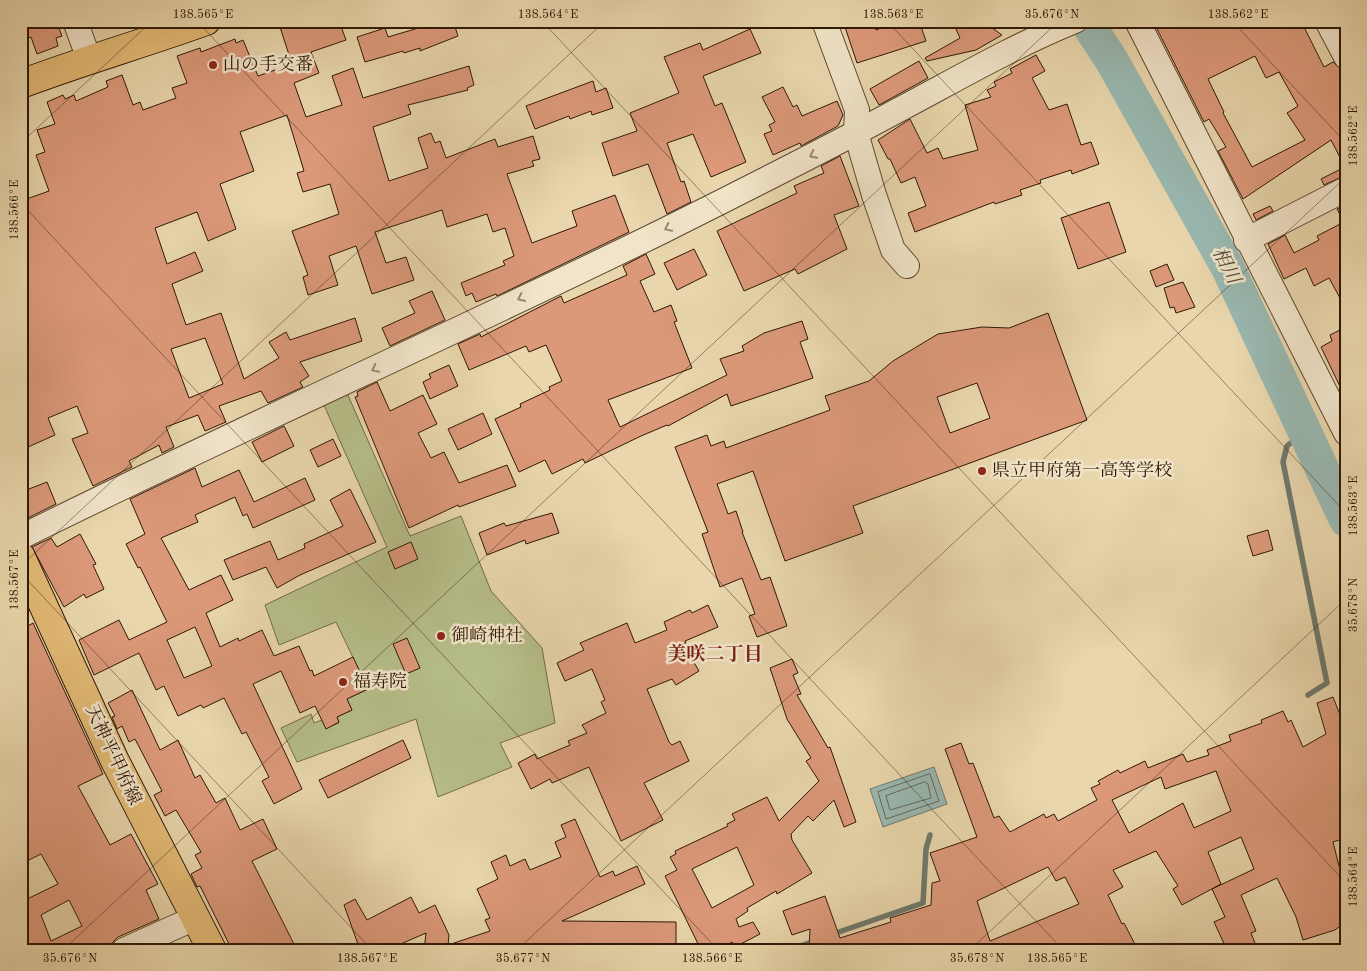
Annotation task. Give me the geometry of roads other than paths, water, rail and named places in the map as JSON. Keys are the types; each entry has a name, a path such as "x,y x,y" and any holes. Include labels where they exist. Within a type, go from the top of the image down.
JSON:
{"main road":[{"path":"21,84 89,59 127,49 206,21"},
{"name":"天神平甲府線","path":"21,557 115,761 212,950"}],"street":[{"path":"75,21 89,59"},
{"path":"824,21 856,110 856,133 874,195 893,250 906,266"},
{"path":"21,537 230,435 330,390 641,242 856,133 1033,31 1075,21"},
{"path":"1137,21 1246,240 1346,433"},
{"path":"1327,21 1346,57"},
{"path":"1246,240 1346,189"},
{"path":"124,950 196,918"}],"water":[{"path":"934,767 947,804 883,827 870,789"}],"waterway":[{"name":"相川","path":"1086,21 1112,61 1228,268 1346,520"},
{"path":"1304,432 1287,446 1283,462 1327,683 1308,695"},
{"path":"833,934 923,903 926,849 930,835"},
{"path":"788,950 815,941"}],"place":[{"name":"山の手交番","path":"213,65"},
{"name":"県立甲府第一高等学校","path":"982,471"},
{"name":"御崎神社","path":"441,636"},
{"name":"福寿院","path":"343,682"}],"district":[{"name":"美咲二丁目","path":"715,655"}]}
